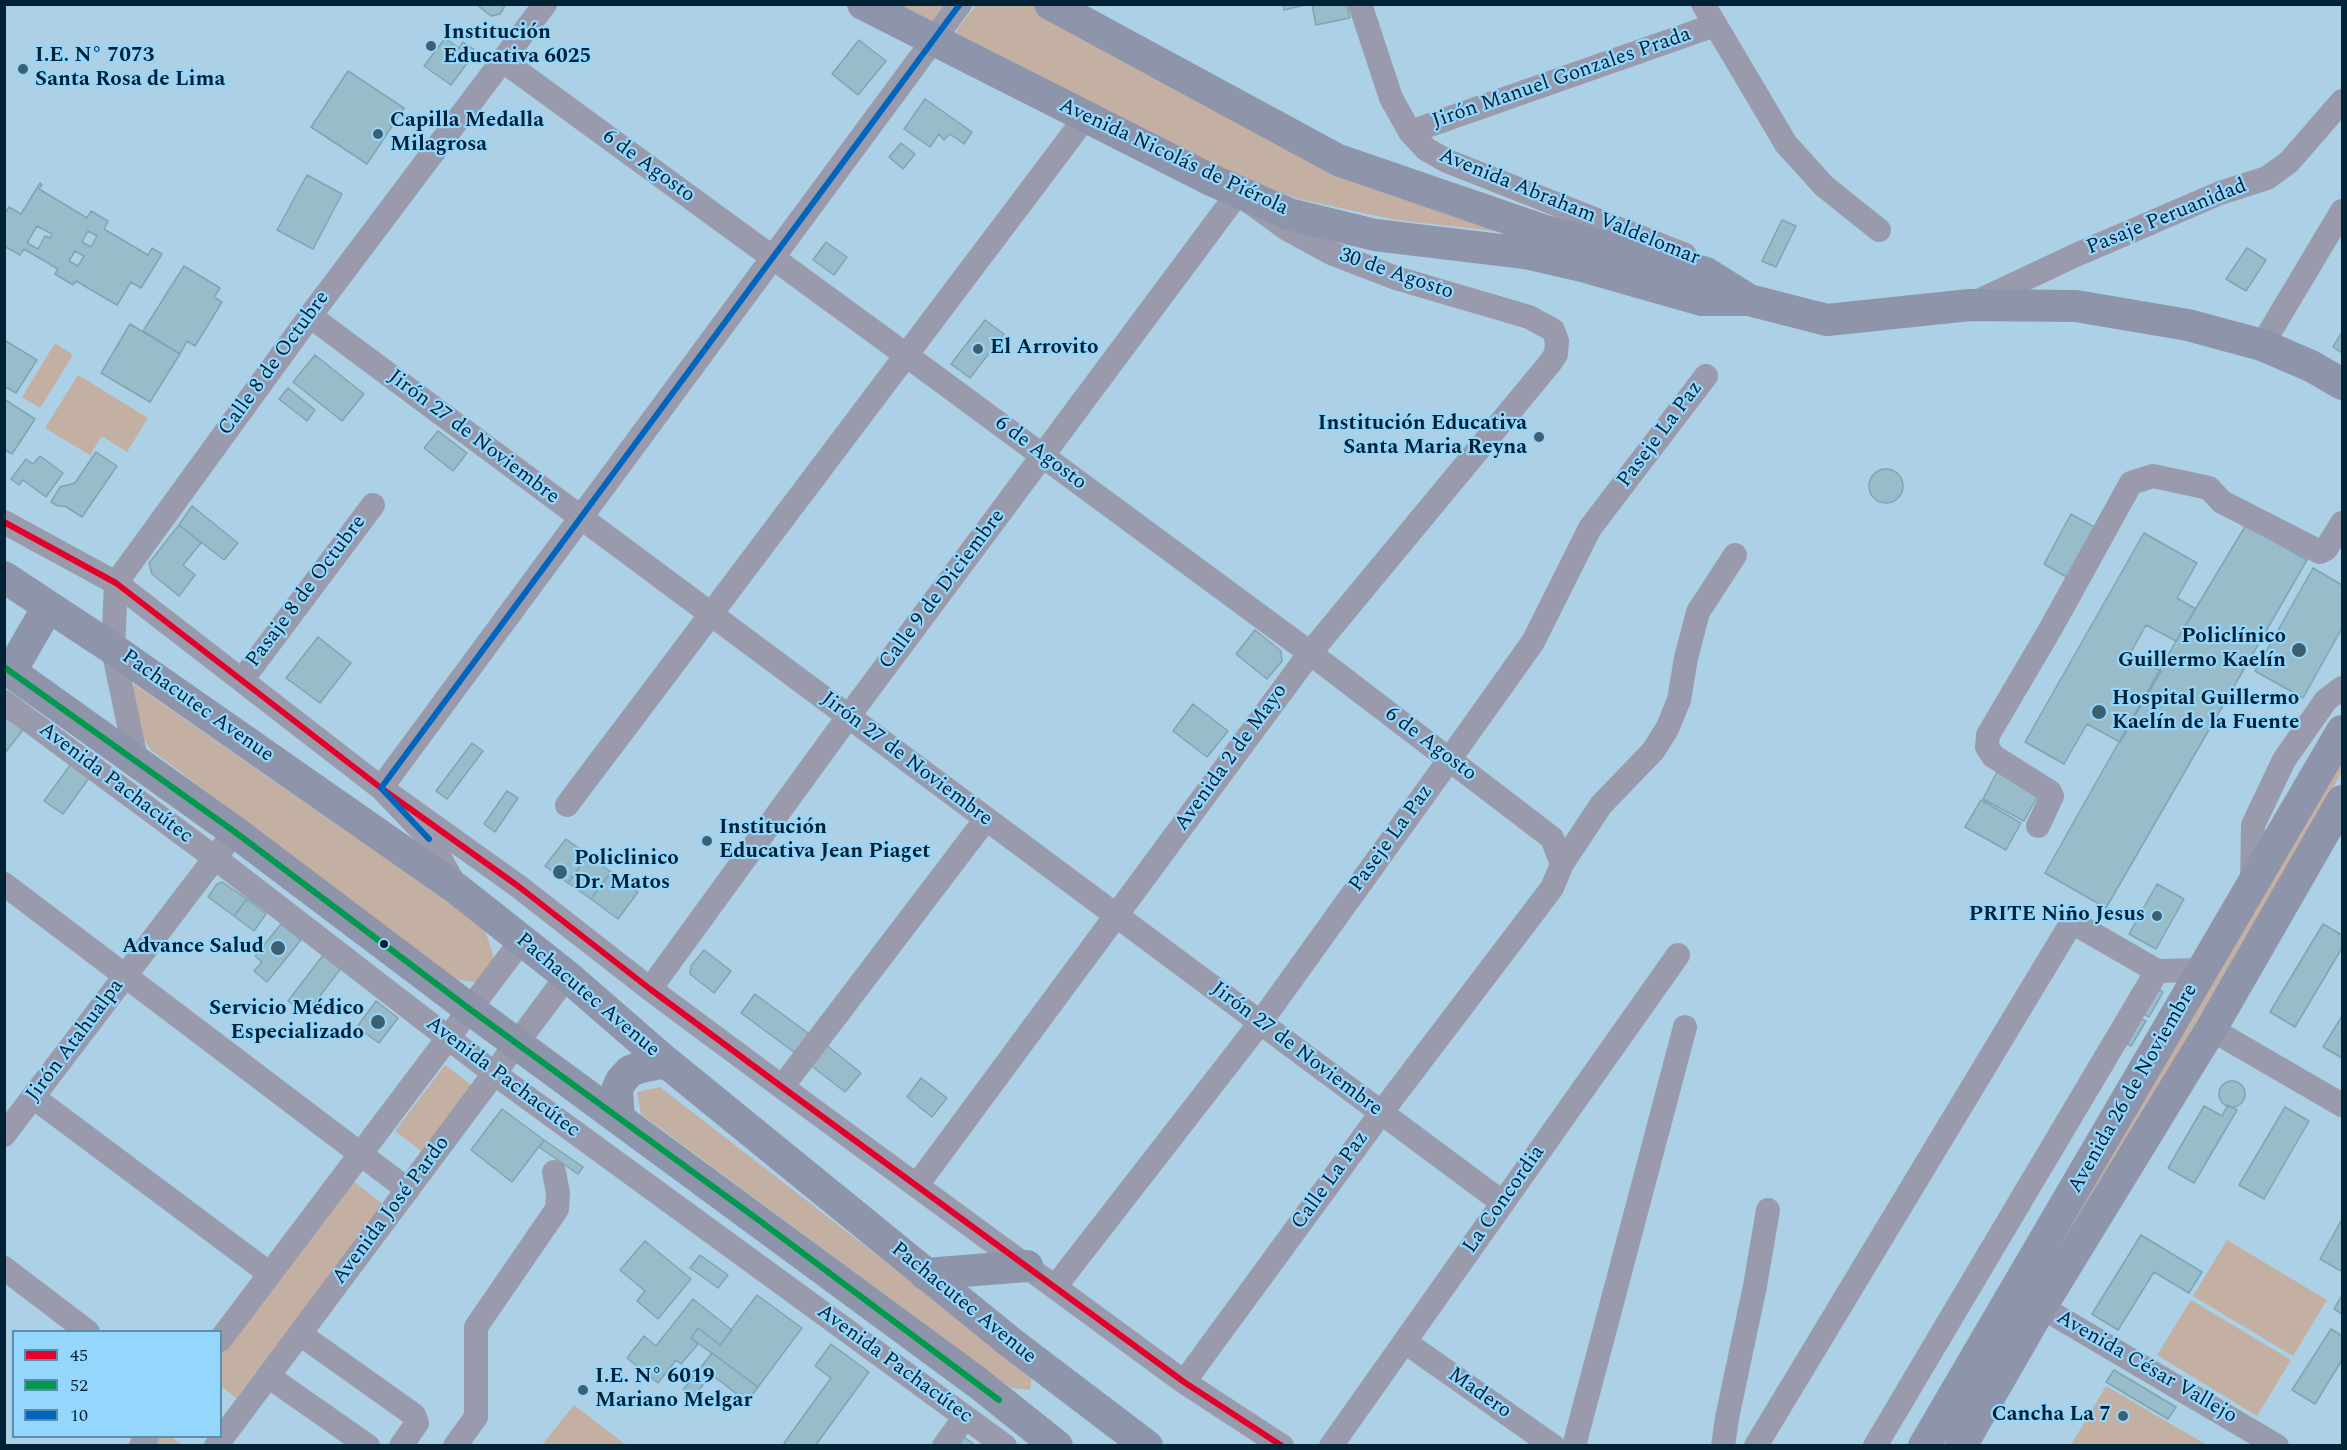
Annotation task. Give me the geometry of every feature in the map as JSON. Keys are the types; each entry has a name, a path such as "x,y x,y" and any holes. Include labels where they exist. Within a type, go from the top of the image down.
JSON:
{"main road":[{"name":"Avenida Nicolás de Piérola","path":"863,4 1085,118 1238,193 1289,214 1375,235 1525,254 1586,267 1702,300 1749,300 1827,320 1970,305 2076,306 2188,325 2262,345 2311,366 2343,384"},
{"name":"Avenida Nicolás de Piérola","path":"1050,4 1338,160 1542,230 1706,273 1749,300"},
{"name":"Pachacutec Avenue","path":"4,577 113,649 457,889 567,976 666,1062 925,1274 1147,1446"},
{"path":"48,607 8,669 235,832 471,1010 959,1369 1053,1442"},
{"name":"Avenida 26 de Noviembre","path":"1924,1446 2343,731"},
{"name":"Avenida 26 de Noviembre","path":"1961,1446 2041,1307 2211,1029 2343,801"},
{"path":"620,1119 617,1090 621,1081 630,1071 666,1062"},
{"path":"925,1274 1027,1266"},
{"path":"1086,1401 1132,1446"}],"street":[{"name":"Calle 8 de Octubre","path":"116,583 310,316 545,4"},
{"path":"381,788 960,4"},
{"name":"Avenida Abraham Valdelomar","path":"1360,4 1390,98 1410,132 1426,149 1447,161 1695,259 1735,278 1790,310"},
{"path":"1709,15 1786,144 1824,186 1879,230"},
{"name":"Jirón Manuel Gonzales Prada","path":"1410,132 1709,15"},
{"name":"6 de Agosto","path":"502,60 1310,653 1552,838 1562,864"},
{"name":"Pasaje Peruanidad","path":"1970,305 2076,255 2220,193 2267,178 2289,162 2343,101"},
{"path":"567,805 1085,118"},
{"name":"30 de Agosto","path":"1238,193 1287,229 1331,253 1396,278 1529,317 1553,330 1557,341"},
{"name":"Calle 9 de Diciembre","path":"650,989 848,717 1238,193"},
{"path":"2262,345 2343,211"},
{"name":"Jirón 27 de Noviembre","path":"310,316 1503,1203"},
{"name":"Avenida 2 de Mayo","path":"917,1185 1310,653 1550,363 1556,354 1557,341"},
{"name":"Paseje La Paz","path":"1055,1287 1260,1023 1449,760 1533,642 1590,528 1706,376"},
{"path":"2038,826 2052,796 2050,792 1993,756 1986,747 1988,735 2051,628 2131,483 2153,476 2209,488 2222,502 2320,552 2326,549 2343,523"},
{"name":"Pasaje 8 de Octubre","path":"242,680 373,505"},
{"path":"4,522 116,583 381,788 518,886 650,989 782,1087 1184,1382 1282,1446"},
{"name":"Calle La Paz","path":"1184,1382 1381,1113 1552,888 1562,864 1600,805 1653,751 1667,729 1679,700 1686,658 1698,612 1735,555"},
{"path":"116,583 113,649 136,759"},
{"path":"2252,888 2253,825 2284,759 2326,700 2343,688"},
{"name":"Avenida Pachacútec","path":"4,702 215,858 495,1074 1005,1446"},
{"path":"381,788 429,838 457,889"},
{"path":"782,1087 986,819"},
{"name":"Jirón Atahualpa","path":"4,1135 235,832"},
{"path":"4,884 408,1190"},
{"path":"1756,1446 2072,922 2157,971 2204,970"},
{"path":"222,1337 522,940"},
{"name":"La Concordia","path":"1331,1446 1678,955"},
{"path":"1875,1446 2157,971"},
{"name":"Avenida José Pardo","path":"222,1435 567,976"},
{"path":"1574,1446 1685,1027"},
{"path":"2211,1029 2343,1105"},
{"path":"33,1097 270,1274"},
{"path":"455,1446 476,1417 476,1327 557,1209 558,1193 554,1172"},
{"path":"1723,1446 1726,1418 1755,1286 1768,1210"},
{"path":"4,1268 85,1330"},
{"name":"Avenida César Vallejo","path":"2015,1291 2277,1446"},
{"path":"300,1334 414,1415 417,1423 401,1446"},
{"name":"Madero","path":"1405,1342 1553,1446"},
{"path":"268,1376 368,1446"},
{"path":"944,1446 965,1417"}],"shaded area":[{"path":"886,5 953,5 937,24"},
{"path":"976,5 1031,5 1158,74 1511,233 1396,220 1354,211 1299,199 1208,168 955,36"},
{"path":"55,343 73,355 40,408 22,397"},
{"path":"78,375 148,418 127,452 102,436 90,455 45,428"},
{"path":"134,684 484,927 496,964 480,983 449,978 319,876 151,750 141,734 132,694"},
{"path":"2342,753 2342,772 1950,1445 1936,1446"},
{"path":"445,1065 474,1087 424,1153 395,1131"},
{"path":"660,1087 1032,1375 1030,1390 1011,1388 641,1114 637,1092"},
{"path":"353,1181 384,1205 236,1398 222,1387 222,1350"},
{"path":"2227,1240 2327,1300 2293,1356 2193,1296"},
{"path":"2191,1300 2291,1360 2257,1416 2157,1355"},
{"name":"Cancha La 7","path":"2106,1386 2207,1445 2071,1445"},
{"path":"574,1405 626,1445 542,1445"},
{"path":"158,1438 172,1438 183,1445 152,1446"}],"building":[{"path":"476,4 506,4 500,14 491,16"},
{"path":"1283,4 1309,4 1284,10"},
{"path":"1312,4 1347,4 1350,18 1316,25"},
{"path":"445,38 459,48 463,42 476,51 451,85 424,66"},
{"path":"859,40 886,61 858,95 832,74"},
{"path":"348,71 404,108 367,164 311,127"},
{"path":"925,99 972,132 964,144 950,134 944,140 939,134 930,147 904,129"},
{"path":"901,143 915,154 903,169 889,157"},
{"path":"307,175 342,194 313,249 277,230"},
{"path":"40,183 42,185 39,189 87,218 91,211 108,221 104,229 148,255 152,248 162,254 141,288 131,282 117,305 76,281 73,285 55,274 58,269 24,249 20,255 4,246 4,215 9,207 21,214","holes":["37,226 52,234 50,238 45,236 38,249 27,243","88,231 97,236 91,247 82,242","75,251 84,256 78,266 69,261"]},
{"path":"1782,220 1796,226 1776,267 1762,261"},
{"path":"826,242 847,257 834,275 813,260"},
{"path":"2247,248 2266,260 2246,291 2226,279"},
{"path":"184,266 220,288 214,297 222,302 195,346 187,341 180,354 143,331"},
{"name":"El Arrovito","path":"985,320 1004,334 970,378 951,364"},
{"path":"130,324 180,354 150,402 101,373"},
{"path":"2342,332 2342,353 2333,347"},
{"path":"4,340 37,360 16,393 4,386"},
{"path":"315,355 364,394 342,421 293,382"},
{"path":"288,388 315,410 307,421 279,399"},
{"path":"4,399 35,419 12,454 4,449"},
{"path":"438,431 467,453 453,471 424,448"},
{"path":"96,452 117,466 82,517 65,506 58,506 51,502 60,487 75,483"},
{"path":"40,456 63,473 46,497 23,480 19,485 11,479 26,459 33,464"},
{"path":"1886,469 1898,474 1903,486 1898,498 1886,503 1874,498 1869,486 1874,474"},
{"path":"192,506 238,543 224,560 179,525"},
{"path":"2071,514 2098,529 2070,579 2044,564"},
{"path":"179,525 201,543 183,565 195,575 179,596 152,574 149,563"},
{"path":"2246,525 2307,560 2106,908 2045,873 2176,641"},
{"path":"2144,533 2197,563 2177,598 2196,609 2176,641 2146,625 2130,654 2161,671 2120,742 2087,724 2064,764 2025,742"},
{"name":"Policlínico Guillermo Kaelín","path":"2313,568 2342,585 2342,628 2303,698 2255,671"},
{"path":"1255,630 1281,651 1282,661 1267,679 1236,654"},
{"path":"318,637 351,663 320,703 286,678"},
{"path":"1193,704 1228,731 1207,757 1173,731"},
{"path":"4,716 23,730 4,754"},
{"path":"472,743 483,751 447,799 436,791"},
{"path":"71,764 89,778 63,814 44,801"},
{"path":"2000,766 2042,788 2024,821 1983,799"},
{"path":"507,791 518,798 495,832 484,824"},
{"path":"1981,800 2021,823 2006,850 1965,827"},
{"path":"566,839 588,855 568,883 545,866"},
{"path":"588,855 611,872 591,899 568,883"},
{"path":"611,872 638,892 618,919 591,899"},
{"path":"222,882 247,899 234,916 208,897 217,884"},
{"name":"PRITE Niño Jesus","path":"2157,884 2184,899 2156,949 2129,934"},
{"path":"247,899 266,914 254,931 234,916"},
{"name":"Advance Salud","path":"281,924 301,940 267,982 254,971 262,962 255,956"},
{"path":"2323,924 2342,935 2342,948 2295,1027 2270,1012"},
{"path":"704,950 731,971 714,993 690,974 691,966"},
{"path":"324,954 342,967 306,1014 288,1001"},
{"path":"2159,989 2163,992 2149,1017 2144,1014"},
{"path":"755,994 812,1036 798,1055 741,1013"},
{"name":"Servicio Médico Especializado","path":"376,1001 398,1018 379,1043 357,1027"},
{"path":"2342,1016 2342,1058 2323,1047"},
{"path":"2141,1019 2146,1021 2131,1046 2127,1044"},
{"path":"825,1044 861,1073 845,1092 809,1064"},
{"path":"921,1078 947,1098 932,1117 907,1097"},
{"path":"2232,1081 2241,1085 2245,1094 2241,1103 2232,1107 2223,1103 2219,1094 2223,1085"},
{"path":"2228,1105 2237,1110 2194,1183 2168,1168 2204,1106 2222,1116"},
{"path":"2285,1107 2309,1121 2264,1199 2239,1185"},
{"path":"502,1109 544,1140 512,1182 471,1150"},
{"path":"544,1140 583,1167 578,1174 539,1147"},
{"path":"2342,1219 2342,1268 2341,1271 2320,1259"},
{"path":"2141,1235 2202,1272 2189,1293 2154,1272 2118,1330 2092,1314"},
{"path":"645,1241 691,1279 658,1319 637,1301 645,1291 620,1270"},
{"path":"700,1255 728,1275 718,1288 690,1268"},
{"path":"757,1295 802,1328 758,1387 691,1338 698,1328 720,1345"},
{"path":"2342,1298 2342,1314 2334,1309"},
{"path":"693,1299 732,1330 720,1345 698,1328 691,1338 698,1344 681,1364 676,1360 658,1383 627,1358 644,1336 656,1346"},
{"path":"2331,1329 2342,1336 2342,1360 2315,1404 2292,1390"},
{"path":"831,1344 869,1372 815,1446 787,1446 784,1443 831,1378 815,1366"},
{"path":"712,1353 758,1387 747,1402 711,1374 693,1398 683,1390"},
{"path":"2114,1370 2176,1407 2168,1419 2106,1382"},
{"path":"964,1437 976,1446 958,1446"}],"transit line":[{"name":"10","path":"429,839 381,788 960,4"},
{"name":"45","path":"4,522 116,583 381,788 518,886 650,989 782,1087 1184,1382 1282,1446"},
{"name":"52","path":"4,667 235,832 471,1010 760,1221 999,1400"}],"place":[{"name":"Institución Educativa 6025","path":"431,46"},
{"name":"I.E. N° 7073 Santa Rosa de Lima","path":"23,69"},
{"name":"Capilla Medalla Milagrosa","path":"378,134"},
{"name":"El Arrovito","path":"978,349"},
{"name":"Institución Educativa Santa Maria Reyna","path":"1539,437"},
{"name":"Policlínico Guillermo Kaelín","path":"2299,650"},
{"name":"Hospital Guillermo Kaelín de la Fuente","path":"2099,712"},
{"name":"Institución Educativa Jean Piaget","path":"707,841"},
{"name":"Policlinico Dr. Matos","path":"560,872"},
{"name":"PRITE Niño Jesus","path":"2157,916"},
{"name":"Advance Salud","path":"278,948"},
{"name":"Servicio Médico Especializado","path":"378,1022"},
{"name":"I.E. N° 6019 Mariano Melgar","path":"583,1390"},
{"name":"Cancha La 7","path":"2123,1416"}]}
